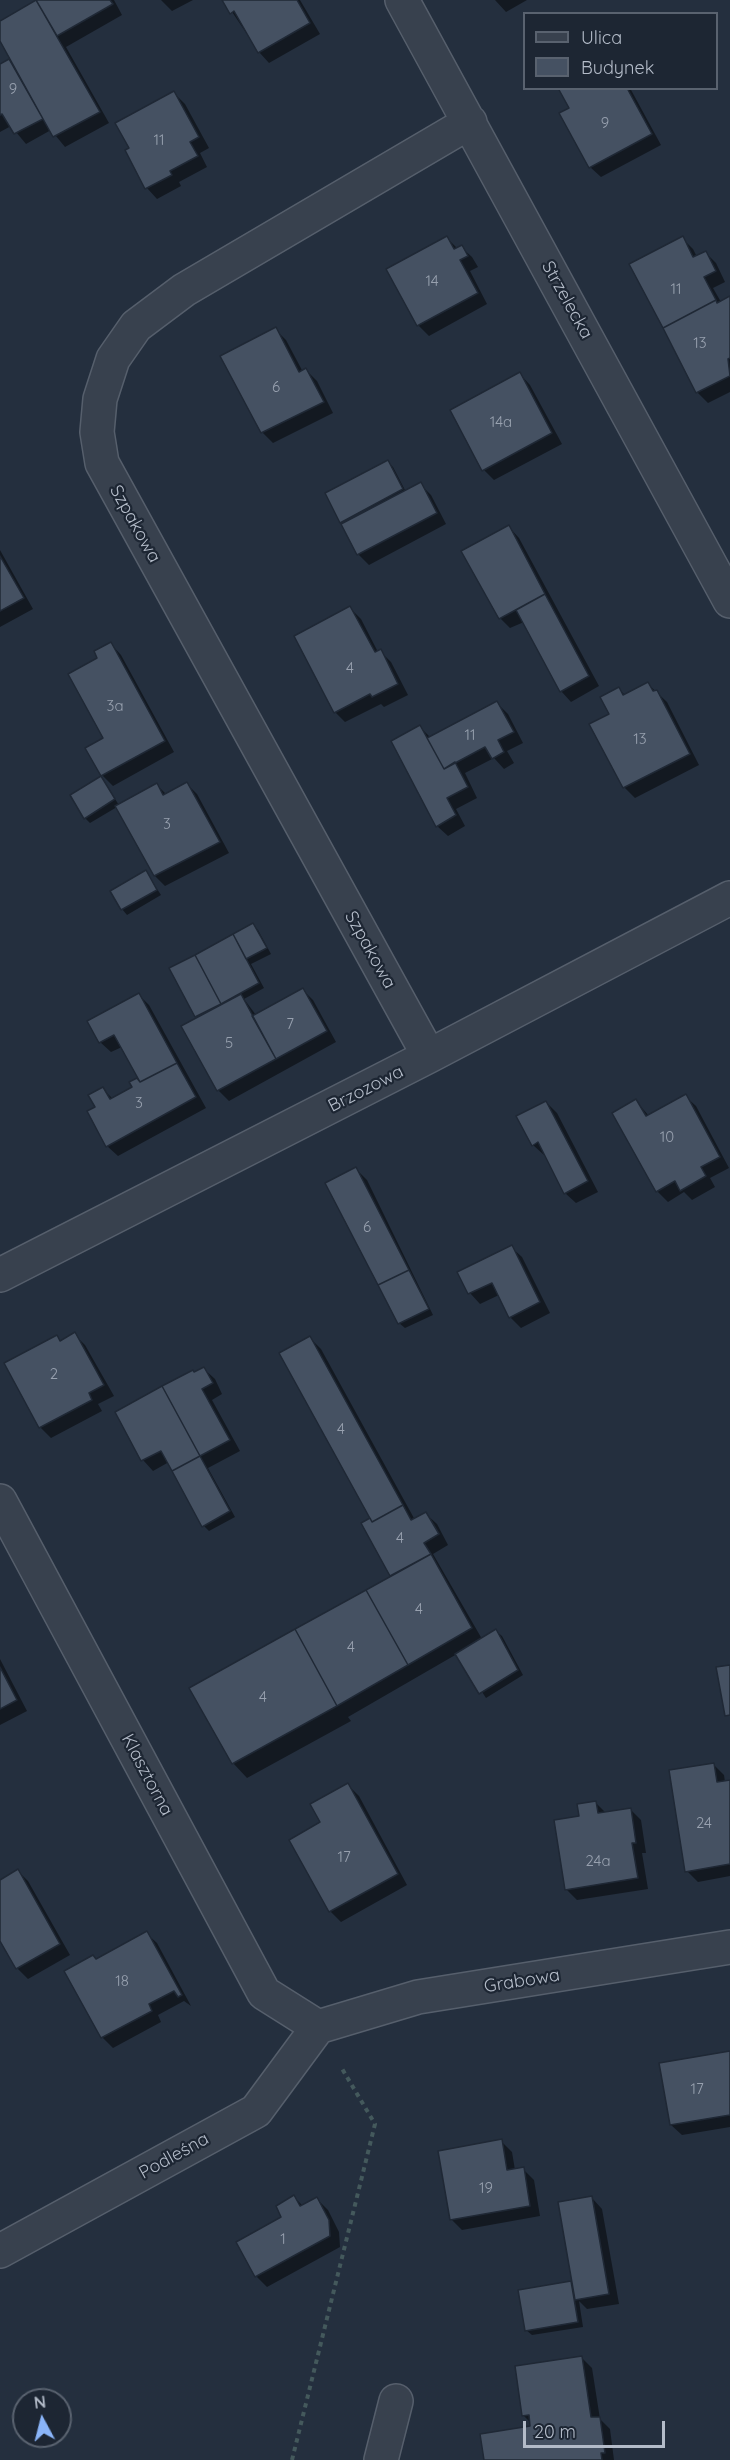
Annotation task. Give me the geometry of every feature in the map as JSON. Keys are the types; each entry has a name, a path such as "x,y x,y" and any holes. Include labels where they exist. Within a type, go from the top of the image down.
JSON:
{"street":[{"name":"Strzelecka","path":"402,0 730,601"},
{"name":"Szpakowa","path":"429,1056 102,463 97,432 100,399 113,359 136,326 184,290 470,122"},
{"name":"Brzozowa","path":"0,1275 429,1056 730,898"},
{"name":"Klasztorna","path":"0,1502 264,1993 318,2027"},
{"name":"Grabowa","path":"318,2027 418,1998 730,1947"},
{"name":"Podleśna","path":"0,2251 256,2111 318,2027"},
{"path":"381,2460 396,2401"}],"path":[{"path":"292,2460 375,2124 318,2027"}],"building":[{"path":"36,0 110,0 113,4 57,36"},
{"path":"36,0 100,112 53,137 0,41 0,21"},
{"path":"222,0 297,0 310,23 258,53 234,11 230,14"},
{"path":"9,59 43,119 14,134 2,114 0,115 0,64"},
{"path":"559,90 628,90 652,134 589,168 559,113 569,108"},
{"path":"174,91 199,137 190,142 198,156 170,171 172,175 145,189 125,150 129,148 115,123"},
{"path":"447,236 454,249 462,245 468,256 460,260 478,293 417,326 386,269"},
{"path":"683,236 693,257 706,251 716,271 704,277 716,300 663,328 629,264"},
{"path":"730,296 730,358 728,359 730,376 696,393 663,328 716,300 717,303"},
{"path":"276,327 299,372 306,368 324,402 261,433 220,356"},
{"path":"520,372 552,433 482,471 450,410"},
{"path":"388,460 403,489 340,523 325,493"},
{"path":"421,482 437,513 357,555 341,524"},
{"path":"509,525 545,594 499,619 461,551"},
{"path":"0,556 24,598 0,611"},
{"path":"545,594 589,676 560,692 516,610"},
{"path":"350,606 375,652 381,649 398,684 372,697 370,694 334,713 294,636"},
{"path":"111,642 165,741 101,776 85,748 103,738 68,674 97,658 94,651"},
{"path":"648,682 653,691 657,690 690,754 623,788 589,724 609,714 600,697 619,687 623,695"},
{"path":"497,701 514,732 498,740 504,752 492,759 485,747 444,769 427,738"},
{"path":"420,725 444,769 455,762 468,787 447,798 456,815 436,827 391,741"},
{"path":"101,776 115,799 84,819 70,795"},
{"path":"187,782 220,842 154,876 115,806 157,783 163,795"},
{"path":"146,870 157,890 121,910 110,891"},
{"path":"253,923 267,948 246,959 233,934"},
{"path":"233,934 259,983 221,1004 195,955"},
{"path":"195,955 221,1004 195,1017 169,968"},
{"path":"303,988 327,1031 276,1059 252,1016"},
{"path":"139,993 177,1063 140,1082 114,1035 99,1043 87,1021"},
{"path":"241,994 276,1059 217,1091 181,1026"},
{"path":"177,1063 196,1097 106,1147 87,1111 95,1107 88,1095 103,1087 110,1099 132,1087 129,1082 137,1078 140,1082"},
{"path":"686,1094 720,1157 701,1167 706,1176 680,1191 675,1181 656,1192 612,1113 636,1099 646,1116"},
{"path":"546,1101 588,1181 564,1194 538,1142 532,1146 516,1116"},
{"path":"356,1167 409,1270 378,1285 325,1183"},
{"path":"512,1245 540,1302 509,1318 492,1283 468,1294 457,1272"},
{"path":"409,1270 429,1309 398,1324 378,1285"},
{"path":"75,1332 104,1385 89,1393 92,1400 39,1428 4,1363 57,1335 60,1341"},
{"path":"310,1336 403,1505 372,1522 279,1353"},
{"path":"204,1367 213,1383 202,1389 230,1440 200,1456 162,1386 193,1370 194,1372"},
{"path":"162,1386 200,1456 172,1471 161,1451 141,1461 115,1412"},
{"path":"200,1456 230,1511 202,1527 172,1471"},
{"path":"403,1505 411,1520 426,1512 439,1534 424,1543 431,1554 390,1576 361,1523 370,1518 372,1522"},
{"path":"431,1554 472,1628 408,1665 366,1590"},
{"path":"366,1590 408,1665 337,1706 295,1629"},
{"path":"295,1629 337,1706 232,1764 189,1688"},
{"path":"496,1629 518,1670 479,1694 455,1654"},
{"path":"730,1665 730,1715 725,1716 716,1667"},
{"path":"0,1667 17,1700 0,1709"},
{"path":"714,1763 717,1782 730,1780 730,1864 685,1872 669,1770"},
{"path":"348,1783 398,1874 329,1912 289,1840 320,1822 310,1804"},
{"path":"596,1801 598,1813 631,1808 636,1843 632,1843 638,1878 565,1890 554,1820 579,1816 577,1804"},
{"path":"18,1869 60,1944 16,1969 0,1941 0,1880"},
{"path":"147,1931 182,1995 178,1997 174,1991 149,2004 152,2011 101,2038 64,1971 93,1955 96,1959"},
{"path":"730,2051 730,2115 670,2125 659,2063"},
{"path":"502,2139 507,2170 524,2167 530,2206 450,2220 438,2151"},
{"path":"294,2195 300,2206 317,2197 329,2220 330,2236 255,2277 236,2242 281,2217 276,2206"},
{"path":"592,2196 609,2294 575,2300 558,2202"},
{"path":"571,2281 578,2322 525,2331 518,2290"},
{"path":"582,2356 591,2417 600,2417 605,2453 601,2453 602,2460 484,2460 480,2434 530,2426 529,2415 522,2416 515,2366"}]}
